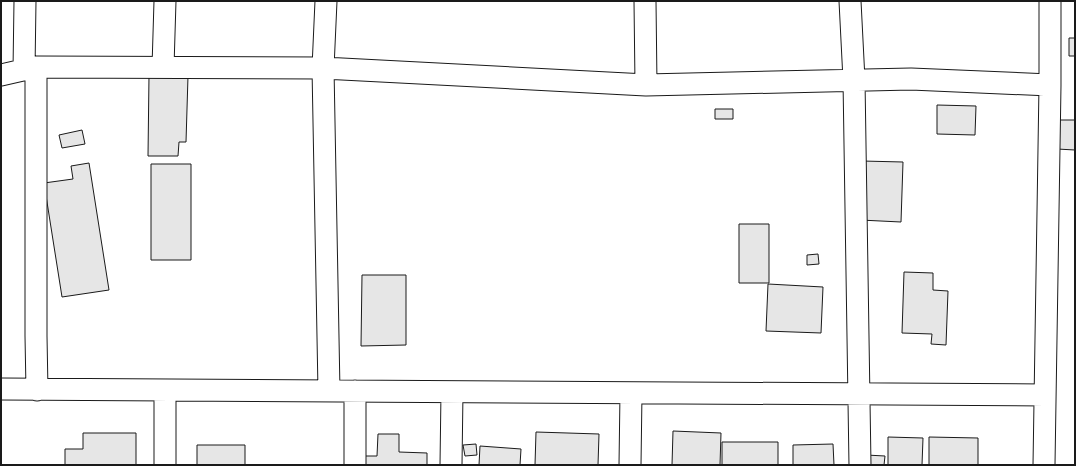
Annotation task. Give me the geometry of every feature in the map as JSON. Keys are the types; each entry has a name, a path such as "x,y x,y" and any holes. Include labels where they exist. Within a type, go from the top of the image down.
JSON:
{"street":[{"path":"25,1 30,68 38,390"},
{"path":"163,68 165,1"},
{"path":"326,1 323,68 329,391"},
{"path":"645,1 646,85"},
{"path":"850,1 854,80 860,465"},
{"path":"1044,465 1050,1"},
{"path":"1,75 30,68 323,68 646,85 911,79 1050,85"},
{"path":"1,390 1045,395"},
{"path":"165,390 165,465"},
{"path":"355,391 356,465"},
{"path":"451,465 452,392"},
{"path":"630,465 631,393"}],"building":[{"path":"1069,38 1075,38 1075,56 1069,56"},
{"path":"149,75 188,76 186,142 179,142 178,156 148,156"},
{"path":"937,105 976,106 975,135 937,134"},
{"path":"715,109 733,109 733,119 715,119"},
{"path":"1058,120 1075,120 1075,150 1057,149"},
{"path":"82,130 85,144 62,148 59,135"},
{"path":"862,161 903,162 901,222 860,220"},
{"path":"89,163 109,290 62,297 44,183 73,179 71,166"},
{"path":"151,164 191,164 191,260 151,260"},
{"path":"739,224 769,224 769,283 739,283"},
{"path":"818,254 819,264 807,265 807,255"},
{"path":"904,272 933,273 933,290 948,291 946,345 931,344 932,334 902,333"},
{"path":"362,275 406,275 406,345 361,346"},
{"path":"768,284 823,287 821,333 766,331"},
{"path":"673,431 721,433 720,465 672,465"},
{"path":"536,432 599,434 598,465 535,465"},
{"path":"83,433 136,433 136,465 65,465 65,449 83,449"},
{"path":"378,434 399,434 399,452 427,453 427,465 361,465 361,456 377,456"},
{"path":"888,437 923,438 922,465 888,465"},
{"path":"929,437 978,438 978,465 929,465"},
{"path":"722,442 778,442 778,465 722,465"},
{"path":"476,444 477,455 465,456 463,445"},
{"path":"833,444 834,465 793,465 793,445"},
{"path":"197,445 245,445 245,465 197,465"},
{"path":"480,446 521,449 520,465 479,465"},
{"path":"866,455 885,456 884,465 866,465"}]}
